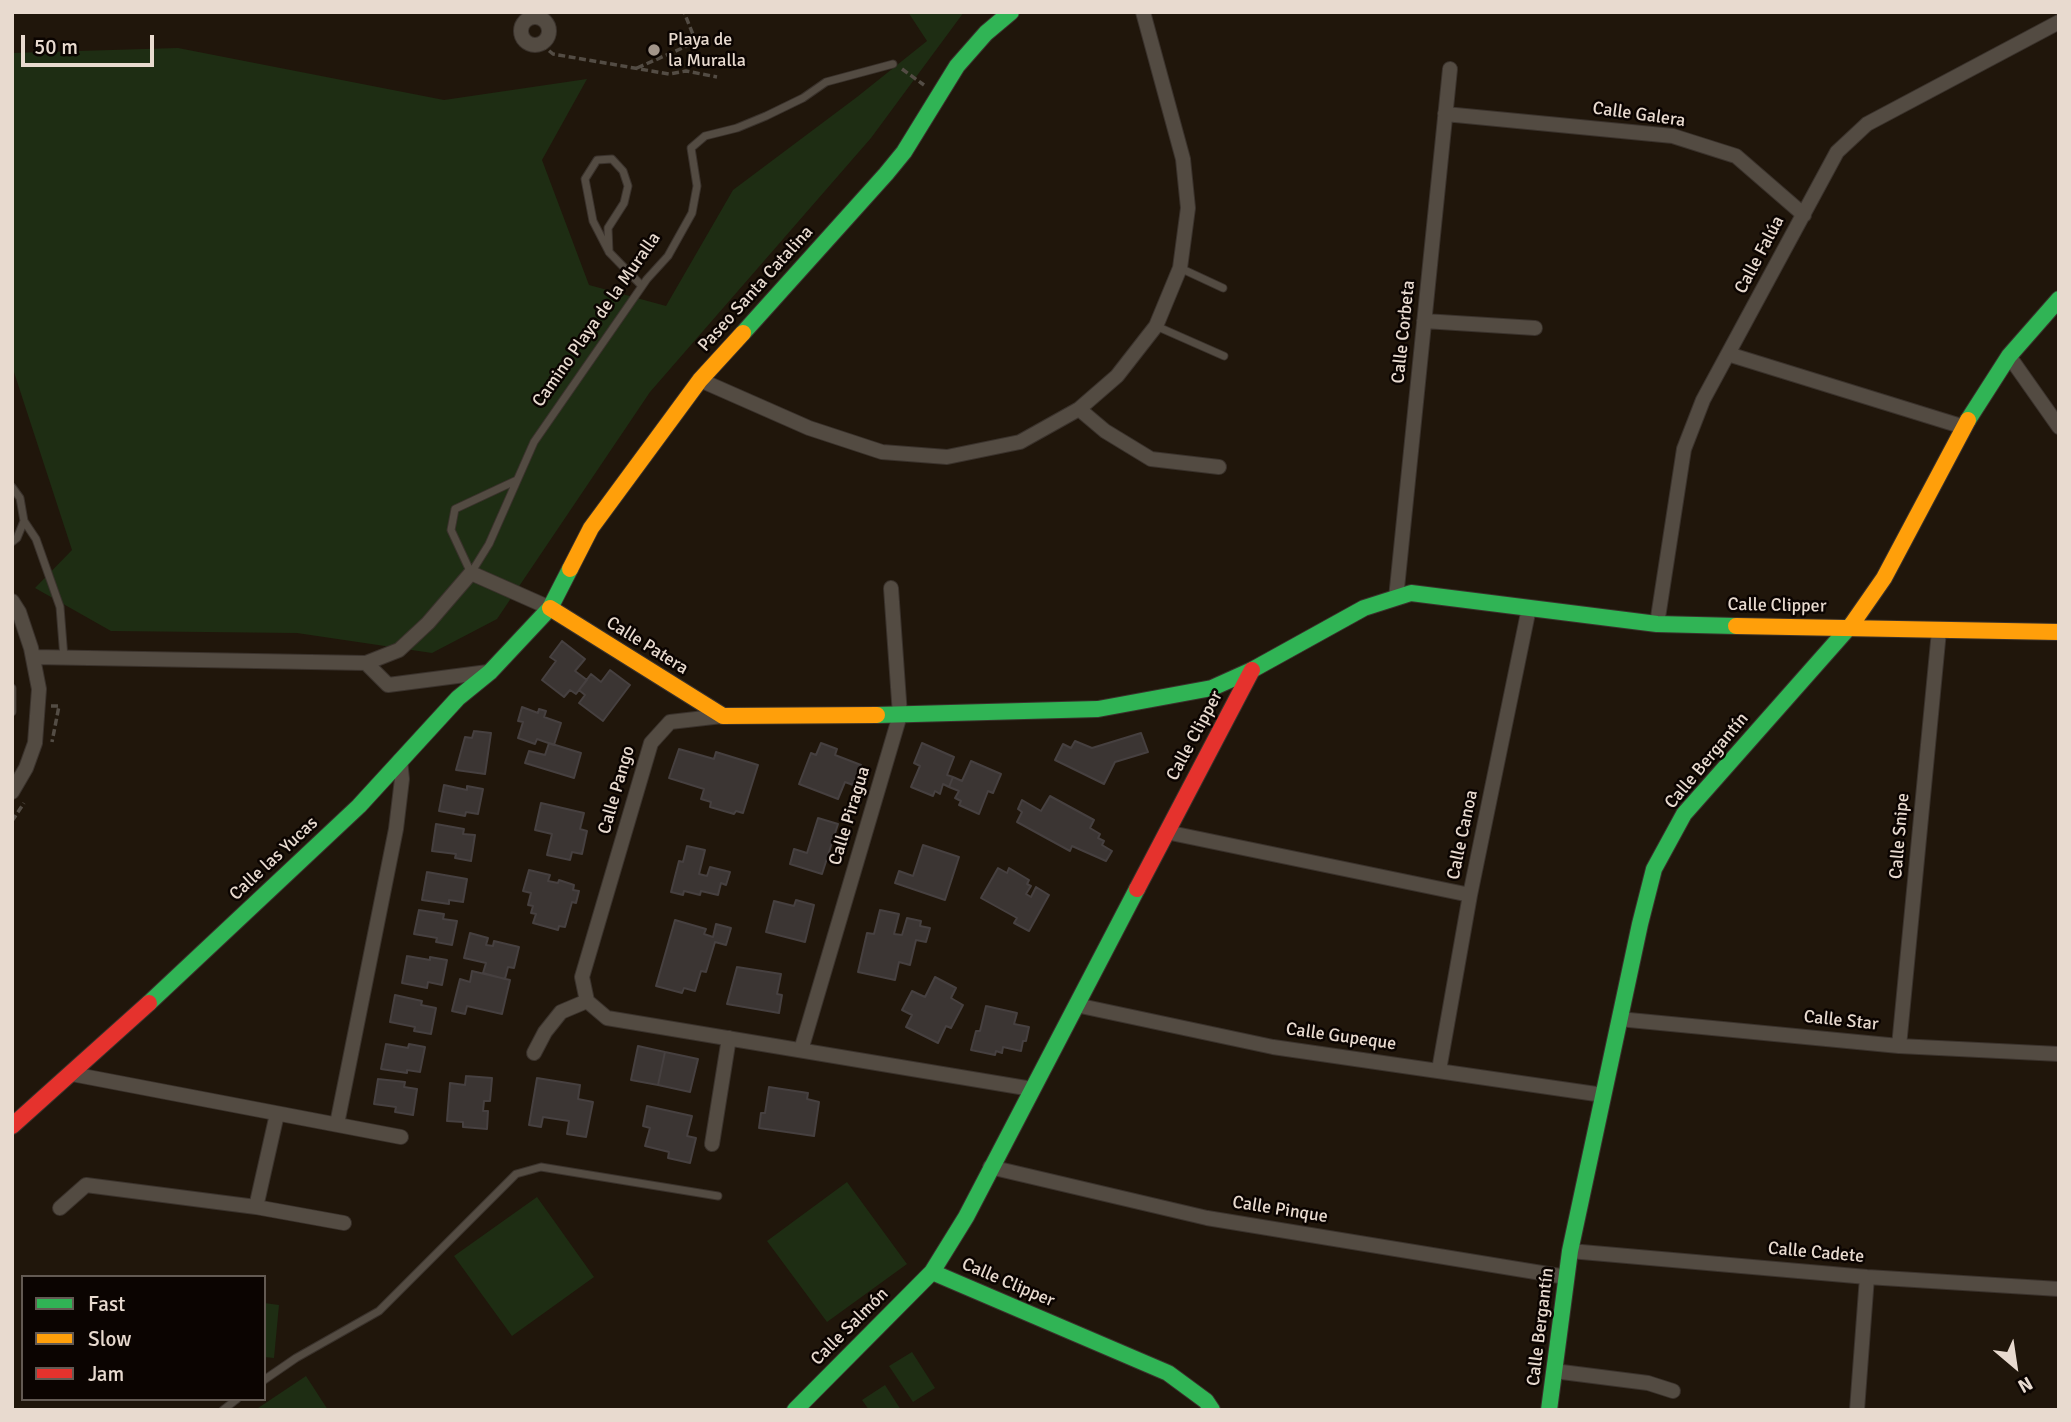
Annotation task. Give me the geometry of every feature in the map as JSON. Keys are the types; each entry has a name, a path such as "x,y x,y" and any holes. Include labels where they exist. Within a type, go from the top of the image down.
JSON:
{"street":[{"name":"Paseo Santa Catalina","path":"550,608 591,528 700,380 886,174 904,152 957,66 986,33 1011,12"},
{"path":"700,380 809,428 882,452 947,457 1020,442 1079,410 1117,376 1156,326 1180,268 1188,208 1183,159 1143,12"},
{"path":"549,17 549,32 541,44 532,45 522,37 521,28 526,20 549,17"},
{"name":"Calle Falúa","path":"1657,624 1684,449 1703,400 1838,152 1867,124 2059,22"},
{"name":"Calle Corbeta","path":"1396,598 1450,69"},
{"name":"Calle Galera","path":"1445,114 1673,136 1735,156 1804,215"},
{"name":"Calle Bergantín","path":"1549,1410 1570,1251 1654,869 1684,814 1850,627 1884,578 1964,427 2009,356 2059,299"},
{"path":"1424,321 1535,328"},
{"path":"1728,354 1964,427"},
{"path":"2009,356 2059,427"},
{"path":"1079,410 1105,431 1152,459 1219,467"},
{"path":"471,573 550,608"},
{"name":"Camino Playa de la Muralla","path":"33,657 366,663 399,650 428,623 471,573"},
{"name":"Calle Piragua","path":"801,1050 900,715 891,588"},
{"name":"Calle Clipper","path":"1212,1410 1206,1401 1168,1373 932,1272 966,1216 1252,670 1364,608 1411,593 1657,624 2059,632"},
{"path":"12,601 17,623 33,657 39,688 35,743 26,768 12,792"},
{"name":"Calle las Yucas","path":"12,1126 72,1074 359,806 458,698 490,672 550,608"},
{"name":"Calle Patera","path":"550,608 723,716"},
{"name":"Calle Canoa","path":"1439,1070 1470,895 1529,608"},
{"name":"Calle Snipe","path":"1899,1046 1939,631"},
{"path":"366,663 388,685 490,672"},
{"name":"Calle Pango","path":"587,1001 582,977 651,743 670,722 764,714 900,715 1098,709 1212,688 1252,670"},
{"path":"337,1124 396,829 402,779 400,760"},
{"path":"1166,832 1470,895"},
{"path":"534,1053 545,1032 561,1012 587,1001 607,1017 1031,1088"},
{"name":"Calle Gupeque","path":"1076,1004 1272,1047 1603,1095"},
{"name":"Calle Star","path":"1619,1019 1899,1046 2059,1054"},
{"path":"712,1144 729,1038"},
{"path":"72,1074 401,1137"},
{"path":"256,1207 277,1114"},
{"name":"Calle Pinque","path":"990,1167 1207,1218 1566,1277"},
{"path":"60,1208 86,1185 256,1207 344,1223"},
{"name":"Calle Cadete","path":"1570,1251 1867,1277 2059,1289"},
{"name":"Calle Salmón","path":"796,1410 932,1272"},
{"path":"1857,1410 1867,1277"},
{"path":"1555,1371 1648,1383 1674,1391"}],"lane":[{"name":"Camino Playa de la Muralla","path":"471,573 489,544 534,442 642,286 668,257 692,213 697,186 691,148 705,136 737,128 766,116 803,98 826,82 893,64"},
{"path":"609,252 608,228 624,203 628,186 622,171 612,159 597,160 585,179 593,221 609,252 642,286"},
{"path":"1180,268 1223,288"},
{"path":"1156,326 1224,356"},
{"path":"471,573 451,530 455,509 517,480"},
{"path":"12,487 20,499 24,521 36,539 60,607 64,658"},
{"path":"12,542 17,538 24,521"},
{"path":"12,688 12,712"},
{"path":"266,1379 296,1358 379,1311 516,1174 541,1167 718,1196"}],"path":[{"path":"637,68 696,42 684,12"},
{"path":"541,44 553,54 669,74 686,71 717,77"},
{"path":"893,64 919,81"}],"green space":[{"path":"908,12 964,12 871,138 650,392 497,619 432,653 297,633 111,631 35,588 72,550 12,366 12,53 178,48 444,100 587,79 542,160 589,285 666,306 733,190 927,41"},
{"path":"847,1182 907,1264 827,1322 767,1241"},
{"path":"537,1197 594,1277 512,1336 454,1256"},
{"path":"266,1303 279,1305 274,1358 266,1357"},
{"path":"912,1352 935,1388 913,1402 889,1366"},
{"path":"306,1376 328,1410 255,1410"},
{"path":"885,1385 901,1410 869,1410 862,1400"}],"building":[{"path":"562,641 585,659 575,671 587,680 576,694 570,690 564,697 542,680 556,661 550,657"},
{"path":"610,670 630,685 603,721 579,703 585,695 579,690 591,674 601,682"},
{"path":"522,707 538,713 539,709 546,711 544,717 561,723 554,745 537,739 535,744 518,738 523,722 518,721"},
{"path":"474,731 491,733 485,774 456,770 465,737 472,738"},
{"path":"1141,733 1148,752 1115,762 1104,784 1055,760 1063,744 1071,748 1075,741 1092,748"},
{"path":"549,743 581,753 574,778 525,763 529,751 545,755"},
{"path":"821,743 837,749 835,755 861,765 853,785 845,782 838,799 799,784 811,753 816,755"},
{"path":"922,743 954,757 947,775 953,777 949,787 943,784 940,794 935,791 933,796 911,787 920,766 914,763"},
{"path":"679,749 714,759 716,752 758,765 743,813 736,811 734,814 710,807 711,802 701,799 704,789 669,778"},
{"path":"971,761 1001,774 993,793 988,791 979,814 959,805 961,801 955,798 959,791 949,787 953,777 962,781"},
{"path":"444,785 467,790 467,786 483,789 478,814 466,812 465,816 439,811"},
{"path":"1050,796 1094,820 1090,828 1100,834 1098,838 1104,841 1102,845 1112,851 1106,861 1072,846 1070,851 1017,822 1022,812 1018,809 1022,800 1041,811"},
{"path":"541,803 584,813 580,829 587,831 582,854 572,852 570,860 547,855 552,834 535,830"},
{"path":"818,818 838,824 822,874 790,864 794,849 807,853"},
{"path":"436,824 464,829 463,834 475,835 471,861 455,858 456,854 432,851"},
{"path":"923,845 959,857 945,900 895,883 899,871 913,876"},
{"path":"687,846 705,850 699,874 707,876 710,867 730,872 726,885 721,883 718,895 701,891 700,895 684,891 683,895 671,892 679,861 683,862"},
{"path":"998,868 1007,873 1009,868 1029,880 1027,884 1031,886 1026,894 1031,897 1036,887 1049,895 1029,931 1014,923 1017,918 981,898"},
{"path":"529,870 550,875 548,881 558,883 559,880 574,885 573,890 579,891 576,903 572,902 565,927 559,926 558,930 533,923 536,914 531,913 533,906 528,905 531,893 523,891"},
{"path":"427,872 467,879 463,902 449,900 449,904 422,900"},
{"path":"796,900 814,905 805,942 766,932 774,901 794,906"},
{"path":"419,910 444,914 443,919 457,921 452,945 436,942 437,938 414,934"},
{"path":"880,910 899,914 894,934 902,935 907,918 921,921 920,926 930,928 926,942 916,940 910,965 899,962 895,980 858,972 867,933 874,934"},
{"path":"675,920 706,929 704,934 713,937 716,924 731,928 726,945 715,942 706,972 701,971 695,991 684,988 682,993 656,986"},
{"path":"470,933 488,938 486,945 493,946 494,941 519,947 514,968 508,967 505,979 483,973 486,963 464,958"},
{"path":"407,956 447,960 442,985 428,982 427,988 402,983"},
{"path":"737,967 781,974 777,994 782,995 779,1013 727,1004"},
{"path":"472,971 510,980 502,1014 467,1006 465,1014 452,1011 460,979 470,982"},
{"path":"935,977 956,988 951,998 963,1005 951,1028 946,1026 938,1043 906,1027 912,1015 902,1010 912,991 925,997"},
{"path":"395,995 422,1001 421,1005 436,1008 431,1034 414,1031 415,1027 390,1022"},
{"path":"986,1006 1017,1013 1014,1024 1029,1027 1021,1051 1003,1047 1002,1053 996,1051 995,1055 971,1050 976,1031 980,1031"},
{"path":"386,1044 408,1048 409,1044 425,1047 420,1072 381,1069"},
{"path":"638,1046 665,1052 658,1085 631,1080"},
{"path":"665,1052 698,1059 690,1092 658,1085"},
{"path":"466,1076 492,1078 490,1101 484,1101 483,1111 488,1111 487,1129 463,1127 463,1122 447,1121 450,1083 465,1085"},
{"path":"537,1078 580,1085 578,1099 593,1102 586,1137 567,1134 569,1121 543,1117 541,1127 529,1125"},
{"path":"378,1079 405,1082 404,1087 417,1089 413,1115 395,1112 396,1107 374,1104"},
{"path":"769,1087 808,1093 807,1099 819,1102 814,1136 759,1128 761,1113 765,1113"},
{"path":"647,1106 692,1116 687,1136 696,1138 690,1163 668,1158 669,1152 645,1146 650,1128 643,1126"}],"traffic: fast":[{"path":"743,333 886,174 904,152 957,66 986,33 1011,12"},
{"path":"1968,420 2009,356 2059,299"},
{"path":"149,1003 359,806 458,698 490,672 550,608 570,569"},
{"path":"877,715 1098,709 1212,688 1252,670 1364,608 1411,593 1657,624 1736,626"},
{"path":"1549,1410 1570,1251 1654,869 1684,814 1852,624"},
{"path":"795,1410 932,1272 966,1217 1137,889"},
{"path":"932,1272 1168,1373 1206,1401 1212,1410"}],"traffic: slow":[{"path":"570,569 591,528 700,380 743,333"},
{"path":"1852,624 1884,578 1968,420"},
{"path":"550,608 723,716 877,715"},
{"path":"1736,626 2059,632"}],"traffic: jam":[{"path":"1137,889 1252,670"},
{"path":"12,1126 149,1003"}],"place":[{"name":"Playa de la Muralla","path":"654,50"}]}
